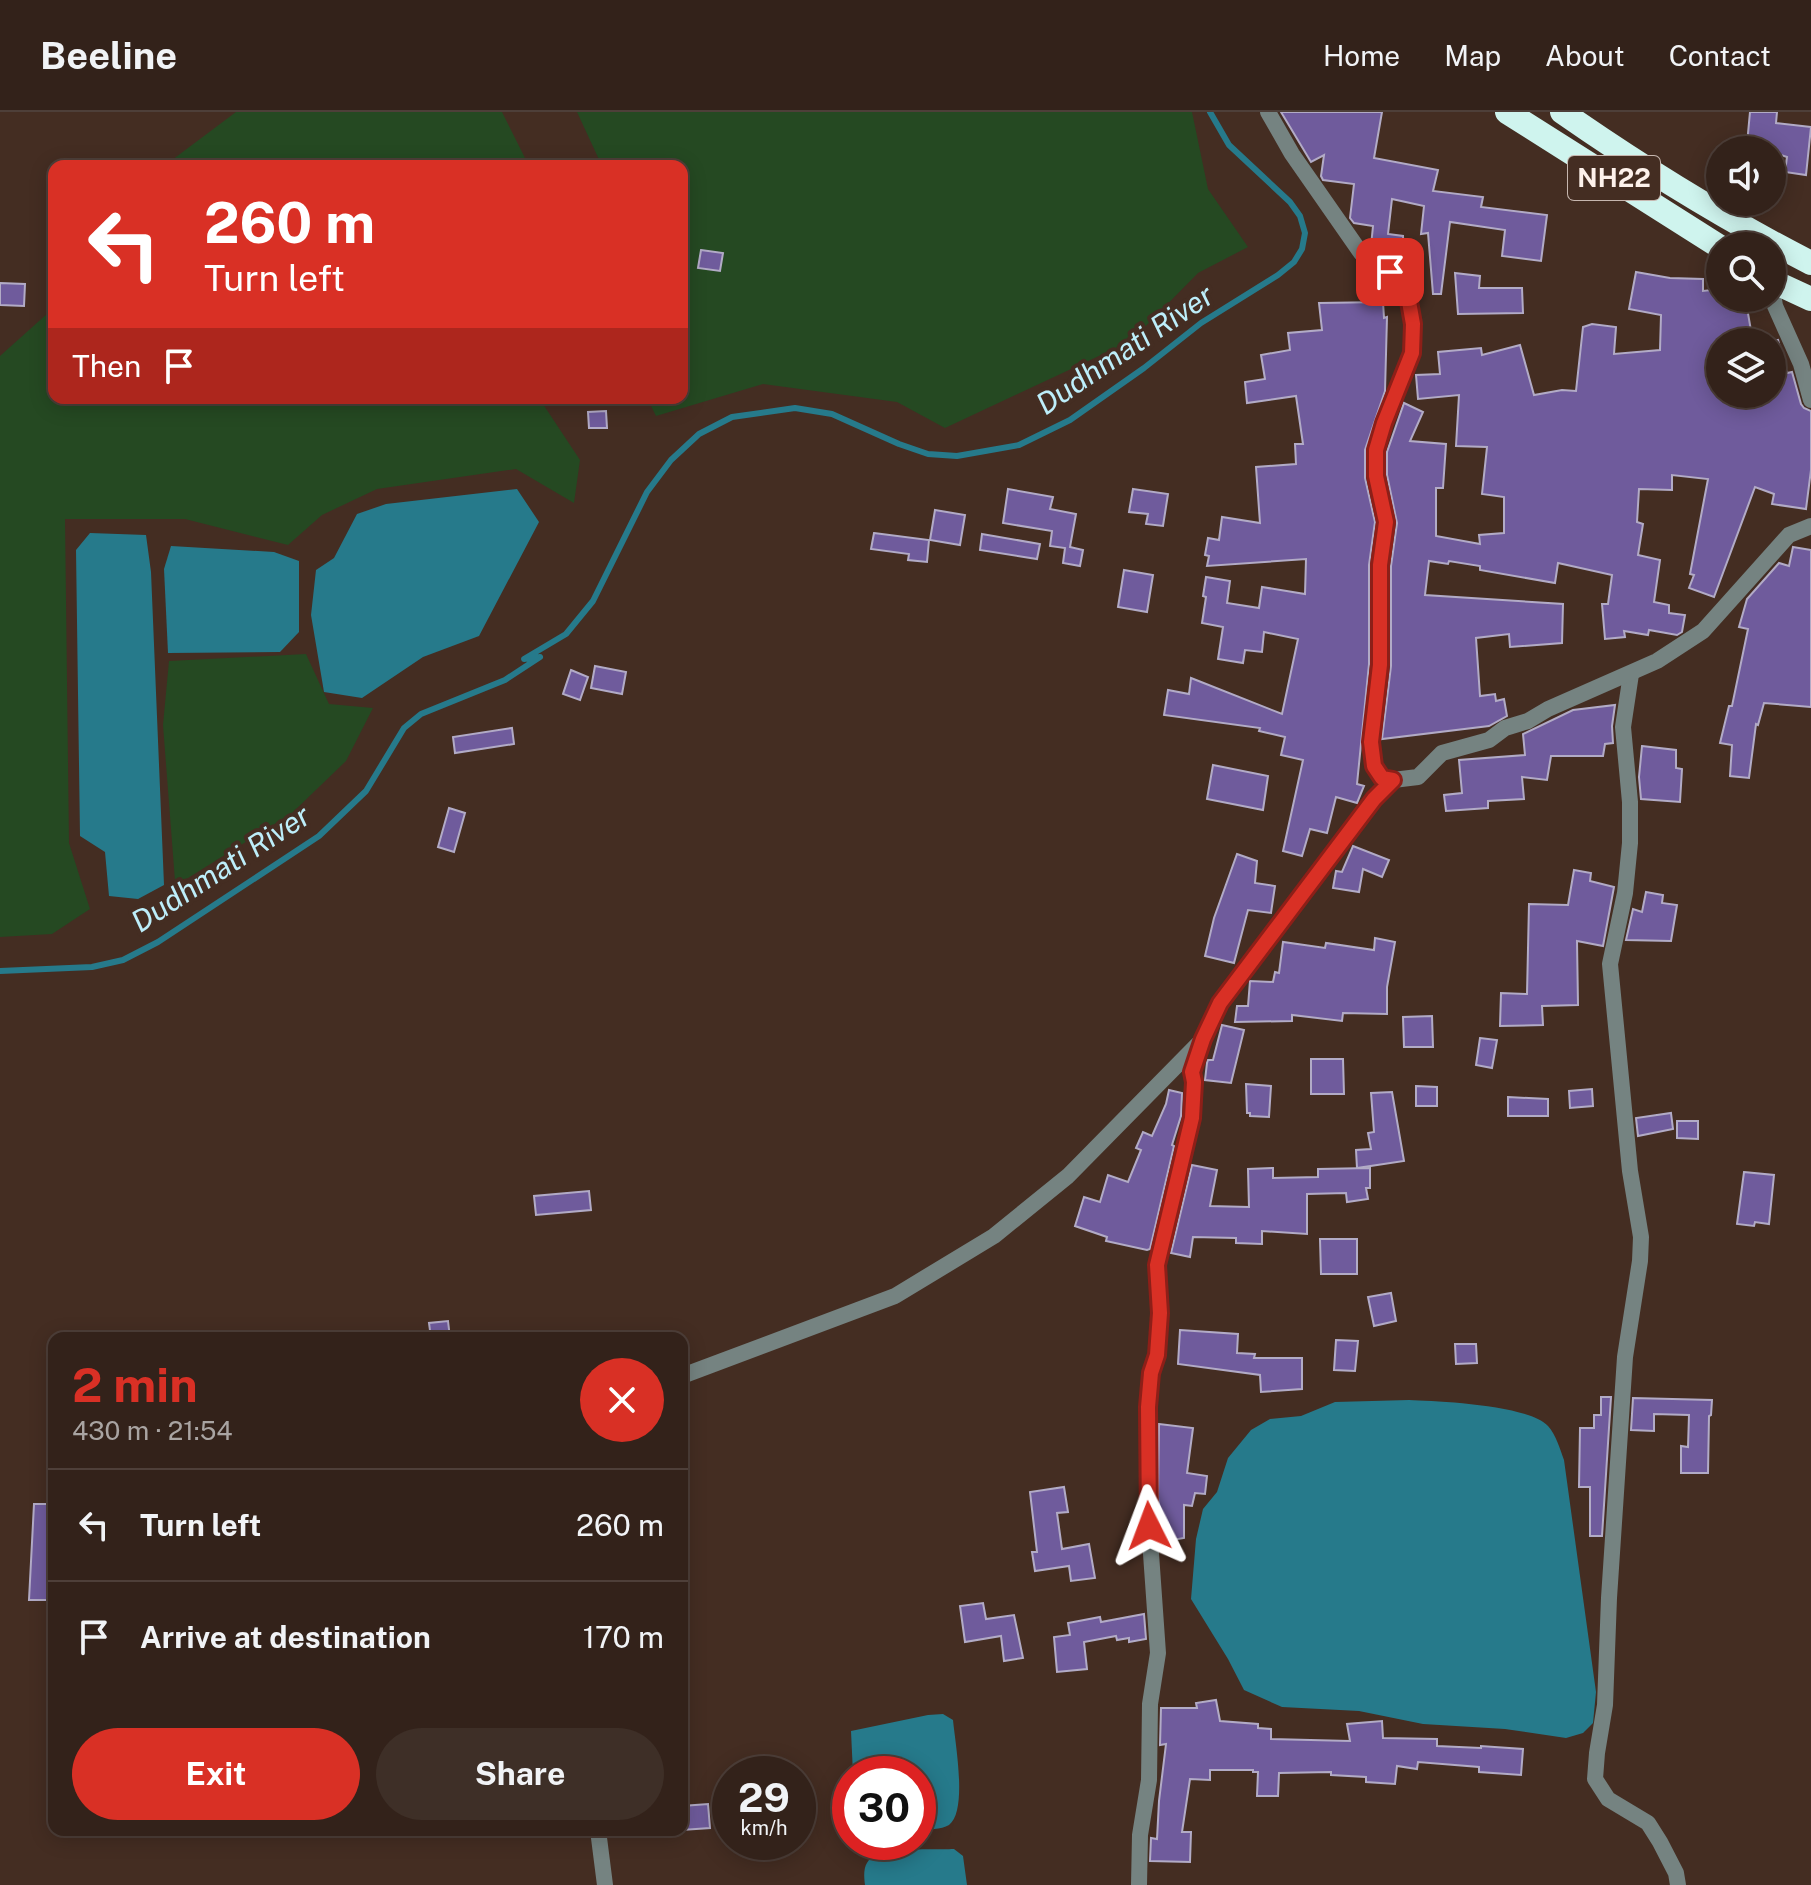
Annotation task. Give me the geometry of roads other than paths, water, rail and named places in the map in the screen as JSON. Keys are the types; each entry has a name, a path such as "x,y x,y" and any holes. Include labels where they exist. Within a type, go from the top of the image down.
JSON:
{"highway":[{"name":"NH22","path":"1507,112 1706,238"},
{"name":"NH22","path":"1562,112 1606,142 1811,263"},
{"path":"1786,289 1811,299"}],"street":[{"path":"1268,112 1292,154 1361,253 1390,272 1408,296 1413,324 1412,353 1376,450 1376,476 1386,522 1380,565 1380,665 1371,742 1374,766 1382,778 1418,777 1442,753 1489,740 1505,728 1528,721 1548,709 1657,661 1703,631 1789,535 1811,526"},
{"path":"1778,312 1801,364 1811,400"},
{"path":"1631,674 1623,727 1630,802 1630,843 1625,893 1610,964 1630,1171 1641,1237 1625,1357 1605,1705 1595,1779 1608,1799 1648,1823 1671,1863 1678,1885"},
{"path":"1139,1885 1140,1835 1149,1780 1150,1704 1158,1653 1147,1497 1148,1407 1160,1313 1157,1265 1192,1118 1192,1072 1203,1039 1229,991 1374,799 1393,780"},
{"path":"688,1374 895,1296 994,1236 1068,1176 1203,1039"},
{"path":"599,1836 605,1885"}],"water":[{"path":"517,489 539,522 479,636 423,657 362,698 324,692 311,615 316,570 334,558 357,514 386,504"},
{"path":"90,533 146,535 151,572 164,885 138,899 109,896 105,852 80,836 76,550"},
{"path":"171,546 274,552 299,561 299,632 280,652 168,653 164,569"},
{"path":"1409,1400 1522,1413 1548,1426 1558,1442 1564,1460 1596,1692 1593,1723 1583,1733 1566,1738 1505,1729 1423,1724 1359,1711 1282,1707 1244,1690 1191,1599 1196,1539 1203,1509 1217,1492 1228,1458 1251,1430 1270,1419 1301,1416 1335,1402"},
{"path":"943,1714 953,1720 959,1776 955,1817 949,1825 938,1829 936,1756 852,1756 851,1731"},
{"path":"936,1849 954,1849 963,1856 967,1885 865,1885 864,1875 869,1860 936,1860"}],"waterway":[{"name":"Dudhmati River","path":"0,971 92,967 123,960 158,942 319,836 366,791 404,728 421,714 505,680 540,657 524,659 566,634 593,601 647,492 671,460 699,434 732,417 795,408 832,414 928,454 957,456 1019,445 1070,420 1201,323 1278,275 1294,262 1302,249 1305,233 1300,216 1290,202 1229,145 1210,112"}]}
